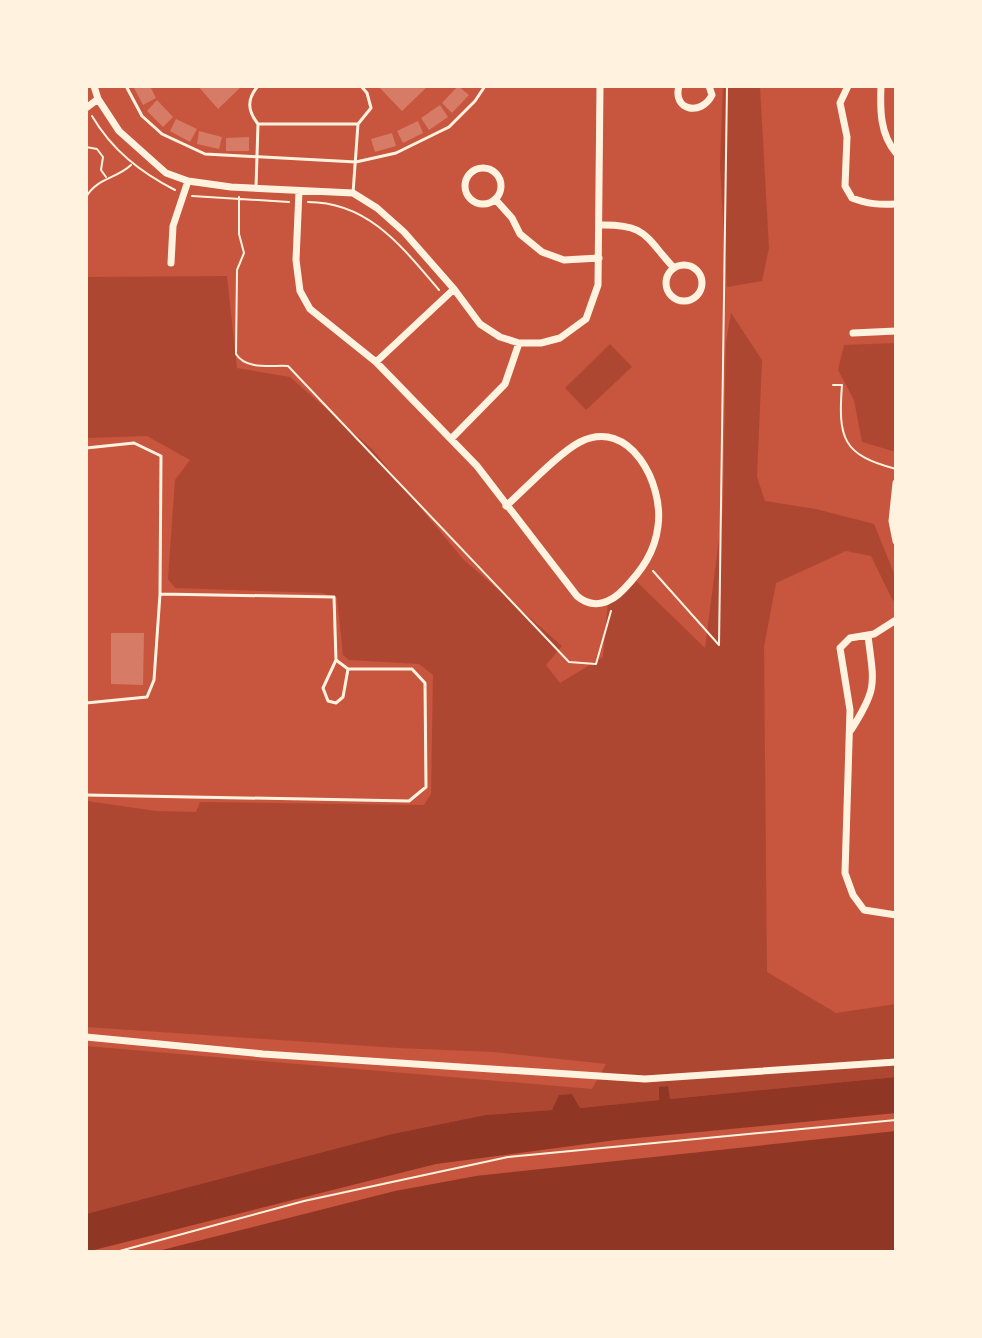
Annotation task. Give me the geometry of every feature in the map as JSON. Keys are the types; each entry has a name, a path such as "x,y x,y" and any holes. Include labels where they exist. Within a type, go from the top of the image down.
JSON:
{"street":[{"path":"94,86 98,99 119,131 166,173 188,181 239,187 353,193 377,208 404,232 480,324 500,337 519,343 541,343 560,338 586,319 598,285 600,86"},
{"path":"679,86 679,101 686,107 698,109 707,104 712,95 709,86"},
{"path":"848,86 840,103 847,137 845,186 856,200 875,206 896,204"},
{"path":"872,86 881,89 880,110 887,142 896,153"},
{"path":"86,107 98,99"},
{"path":"479,168 495,173 501,189 495,199 484,204 472,201 465,191 469,174 479,168"},
{"path":"171,263 173,226 188,181"},
{"path":"299,191 296,260 300,291 310,309 376,362 477,466 506,506 577,596 590,604 615,599 646,563 659,522 656,491 642,462 620,439 605,436 581,441 506,506"},
{"path":"495,199 512,218 520,234 542,252 564,260 599,258"},
{"path":"599,225 627,224 639,229 673,267"},
{"path":"685,264 701,275 704,285 700,295 690,301 670,297 666,279 673,267 685,264"},
{"path":"376,362 454,289"},
{"path":"853,333 896,331"},
{"path":"451,439 505,384 519,343"},
{"path":"896,483 892,521 896,541"},
{"path":"896,620 868,636 850,638 840,648 850,710 845,873 853,895 864,910 896,915"},
{"path":"849,732 871,699 873,676 868,636"},
{"path":"86,1037 263,1054 645,1079 896,1062"}],"lane":[{"path":"126,86 142,116 162,134 205,154 356,162 396,153 449,127 485,86"},
{"path":"256,188 258,124 249,109 250,96 258,86"},
{"path":"353,193 358,124 371,108 367,93 361,86"},
{"path":"258,124 358,124"},
{"path":"86,448 134,443 161,456 160,594 154,680 147,697 86,703"},
{"path":"160,594 334,597 336,660 323,688 328,701 336,703 343,697 348,669"},
{"path":"86,795 409,801 426,787 425,683 412,669 348,669 336,660"}],"path":[{"path":"646,563 719,645 727,86"},
{"path":"86,107 103,135 132,164 173,190 239,200 326,202 357,211 391,237 445,297"},
{"path":"86,147 97,149 103,157 101,170 106,177"},
{"path":"86,197 92,187 106,177 121,174 132,164"},
{"path":"239,187 239,234 244,253 237,270 236,354 241,362 288,366 569,662 596,664 615,599"},
{"path":"833,385 842,385 842,427 847,445 869,460 896,469"},
{"path":"116,1252 304,1201 508,1157 896,1120"}],"shaded area":[{"path":"723,86 760,86 769,248 762,281 727,287 720,165"},
{"path":"227,276 237,368 290,377 372,449 463,559 562,646 546,665 560,683 603,657 608,601 634,579 705,648 723,508 726,342 731,313 762,360 757,477 765,501 816,509 874,524 896,578 896,599 893,601 871,556 846,551 776,583 764,647 767,972 836,1013 896,1004 896,1077 670,1099 667,1086 659,1100 580,1108 572,1094 553,1110 485,1115 392,1134 86,1214 86,1046 592,1089 606,1064 494,1052 86,1027 87,801 156,811 196,812 200,802 424,805 431,794 433,675 419,664 349,660 343,655 337,598 322,593 175,588 168,579 175,480 190,460 147,436 86,438 86,277"},
{"path":"896,343 896,452 862,442 854,400 838,370 844,345"},
{"path":"610,344 632,367 586,410 565,388"},
{"path":"896,1077 896,1113 616,1140 436,1164 86,1252 86,1214 392,1134 485,1115 552,1110 559,1095 572,1094 580,1108 659,1100 659,1087 668,1086 670,1099"},
{"path":"896,1131 896,1252 154,1252 395,1191 476,1176"}],"building":[{"path":"133,86 150,86 156,98 143,105"},
{"path":"198,86 242,86 218,109"},
{"path":"378,86 428,86 402,111"},
{"path":"458,86 469,95 452,113 442,103"},
{"path":"157,100 173,117 163,127 147,111"},
{"path":"440,105 448,117 429,130 421,118"},
{"path":"176,119 197,129 190,142 170,131"},
{"path":"418,121 423,133 403,143 397,131"},
{"path":"199,131 222,137 219,149 197,144"},
{"path":"392,133 396,146 375,152 371,139"},
{"path":"249,137 249,151 226,151 226,138"},
{"path":"111,633 144,633 143,685 111,684"}]}
